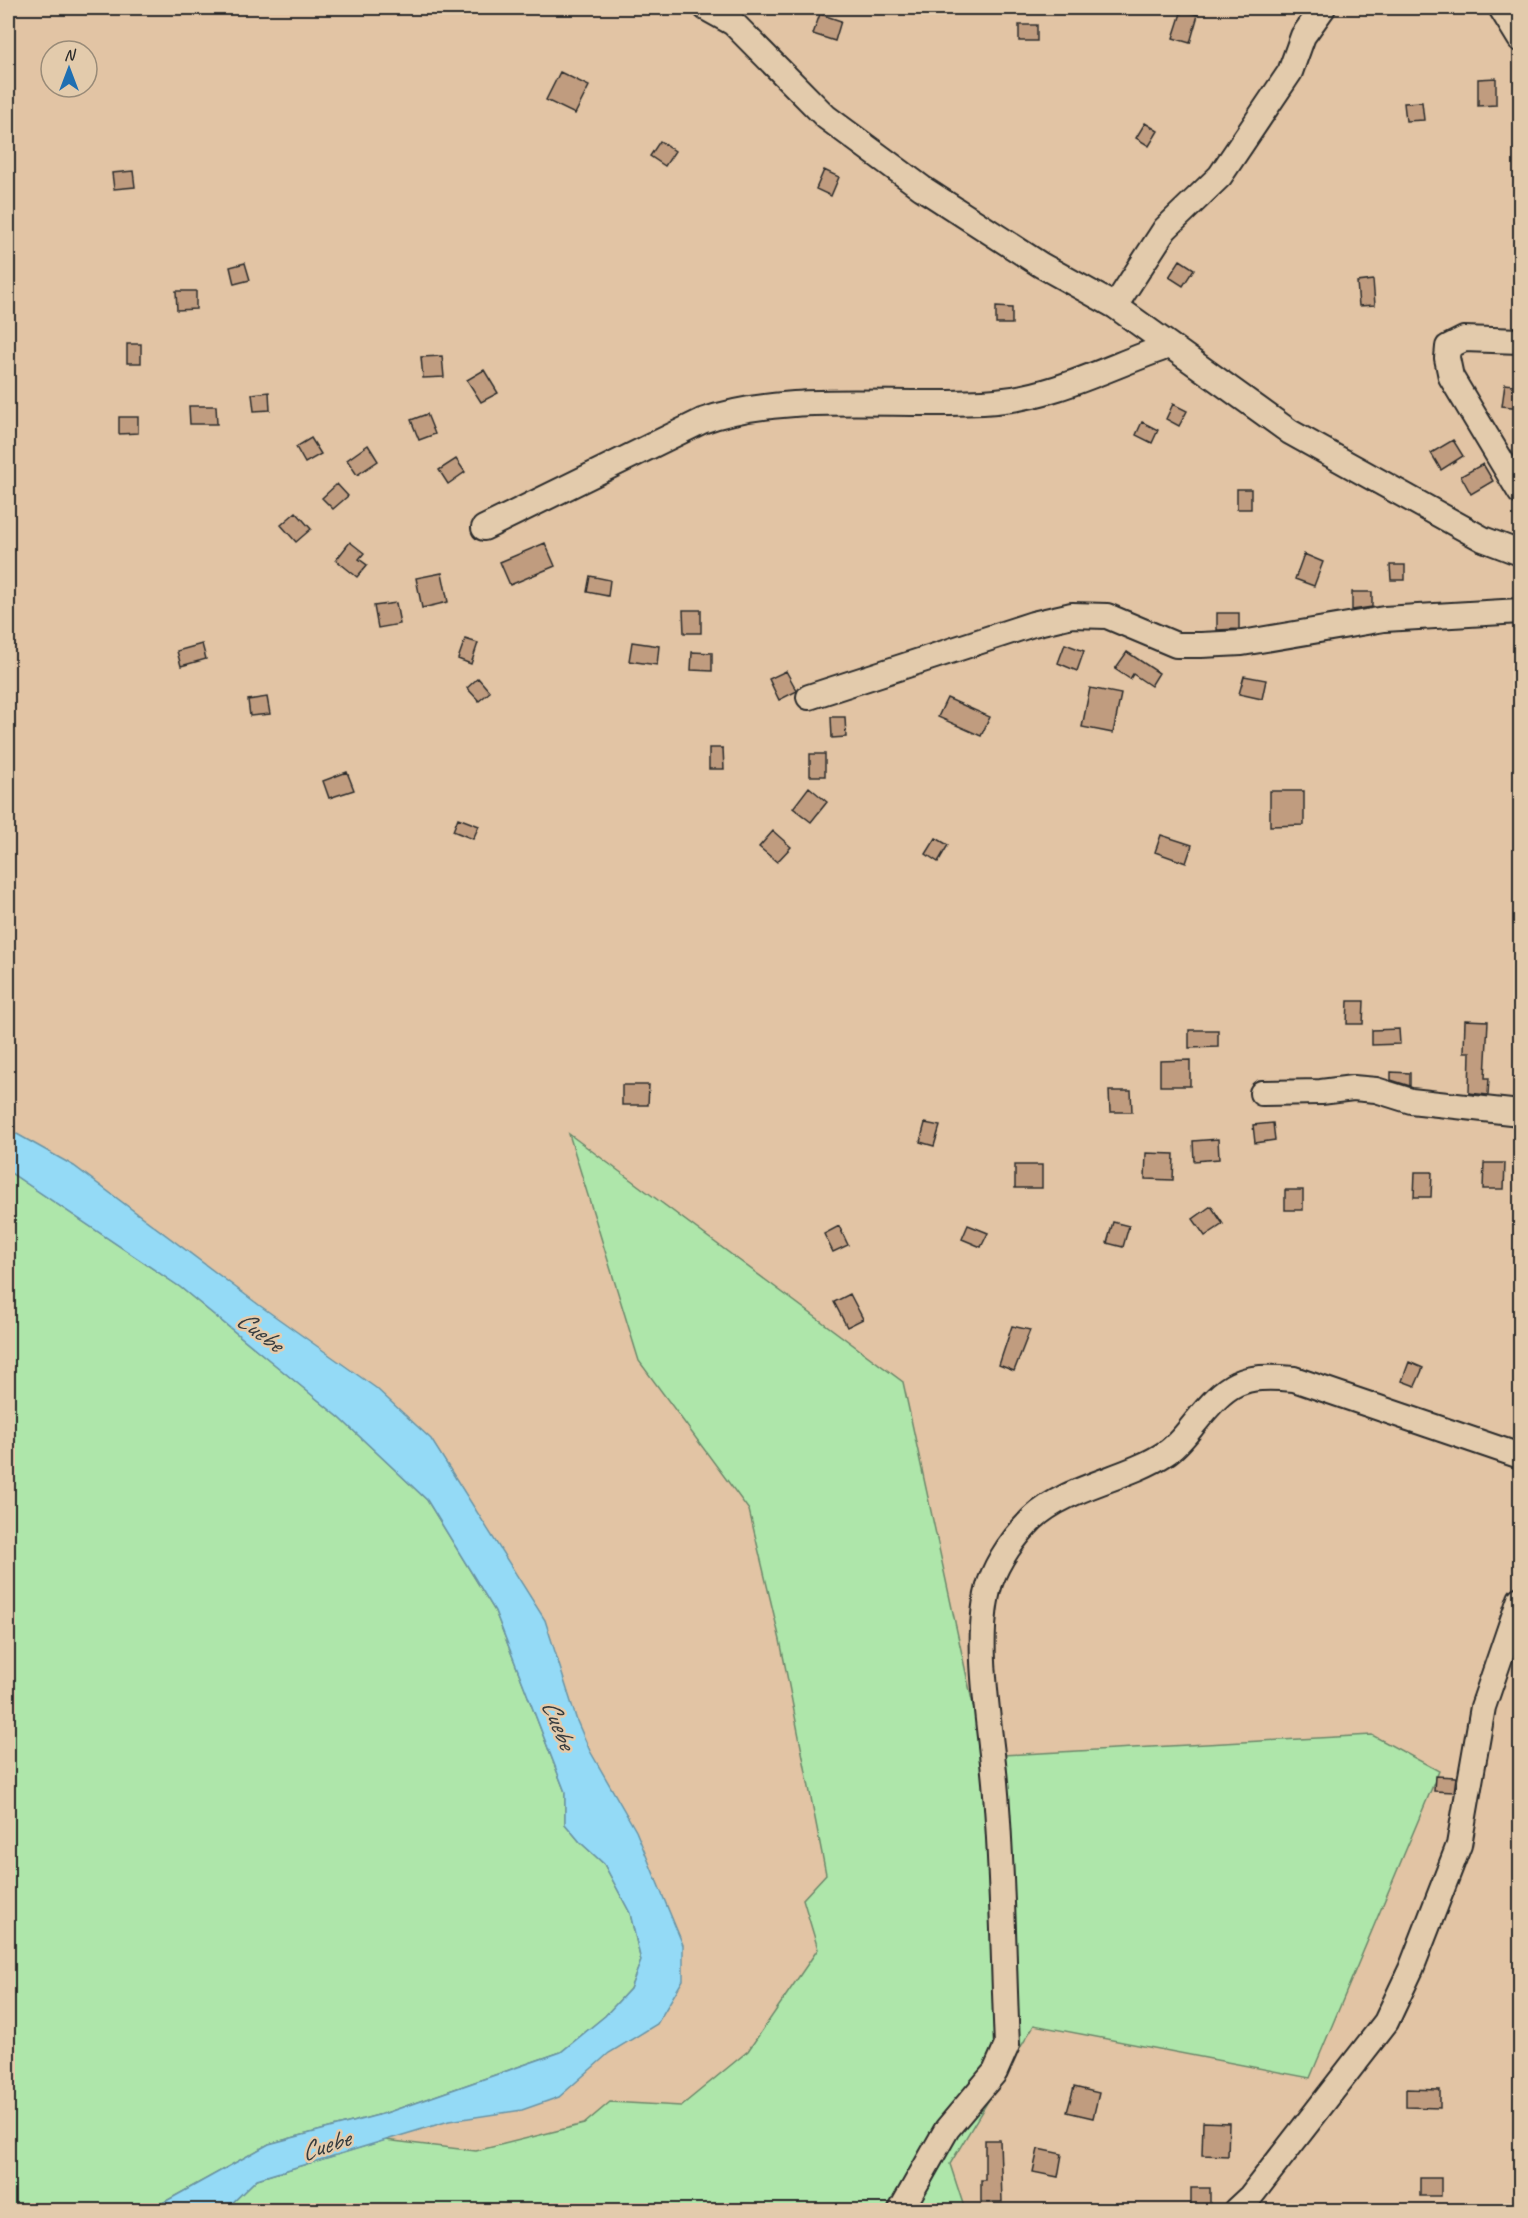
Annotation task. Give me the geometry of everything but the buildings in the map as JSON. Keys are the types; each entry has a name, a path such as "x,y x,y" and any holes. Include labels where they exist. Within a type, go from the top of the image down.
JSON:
{"street":[{"path":"706,8 734,23 826,117 922,188 1041,265 1115,306 1290,432 1483,539 1521,553"},
{"path":"1115,306 1165,229 1220,176 1290,72 1303,36 1323,8"},
{"path":"1501,8 1521,39"},
{"path":"1521,341 1464,339 1448,347 1447,358 1451,377 1521,492"},
{"path":"484,528 702,421 726,412 804,405 997,401 1049,392 1169,346"},
{"path":"809,697 1033,624 1072,615 1107,616 1176,645 1201,645 1242,643 1384,619 1521,611"},
{"path":"1262,1093 1321,1092 1353,1088 1376,1090 1411,1101 1521,1113"},
{"path":"901,2211 947,2129 995,2073 1007,2045 996,1784 985,1655 985,1609 990,1582 1009,1546 1033,1518 1055,1504 1167,1453 1226,1389 1238,1381 1261,1376 1294,1378 1521,1456"},
{"path":"1236,2211 1250,2197 1386,2022 1401,1990 1459,1845 1484,1707 1521,1599"}],"green space":[{"path":"569,1134 903,1382 984,1756 1372,1735 1439,1771 1310,2078 1034,2025 950,2164 965,2210 225,2210 257,2179 385,2140 476,2151 584,2124 610,2102 681,2106 748,2051 818,1949 803,1899 826,1874 780,1640 749,1510 639,1361"},
{"path":"8,1171 180,1287 340,1418 427,1500 495,1611 565,1792 565,1824 580,1842 604,1864 630,1913 641,1961 630,1989 605,2016 561,2052 386,2113 269,2144 150,2210 8,2210"}],"water":[{"name":"Cuebe","path":"8,1129 74,1166 259,1305 376,1388 431,1439 545,1620 577,1721 590,1751 636,1831 683,1945 683,1980 657,2024 609,2053 559,2097 522,2110 449,2121 257,2179 225,2210 150,2210 269,2144 386,2113 561,2052 605,2016 630,1989 641,1961 630,1913 604,1864 580,1842 565,1824 565,1792 495,1611 427,1500 340,1418 180,1287 8,1171"}]}
